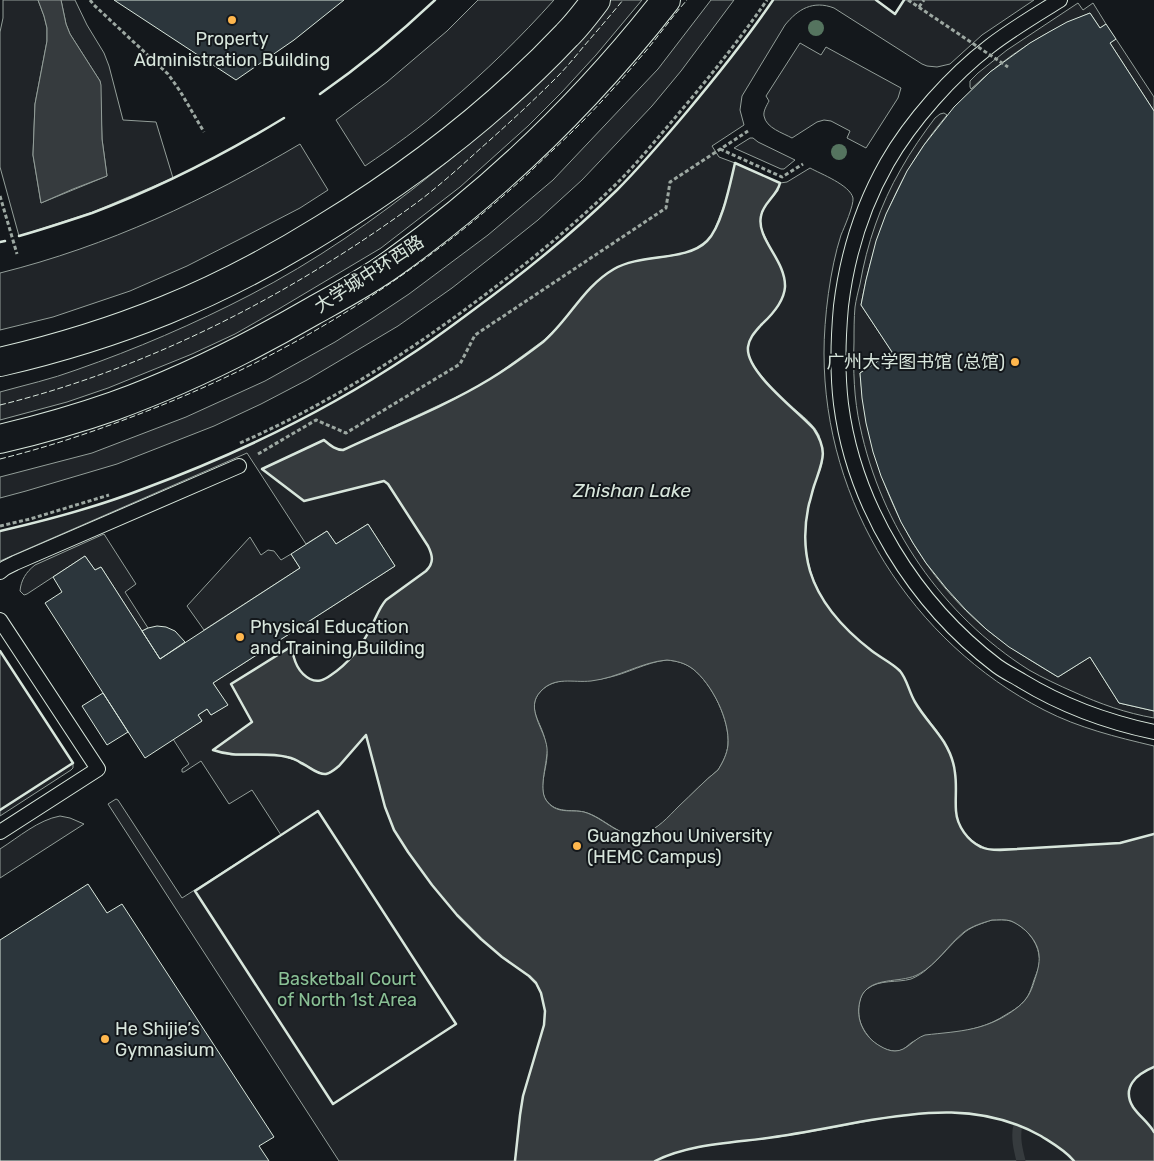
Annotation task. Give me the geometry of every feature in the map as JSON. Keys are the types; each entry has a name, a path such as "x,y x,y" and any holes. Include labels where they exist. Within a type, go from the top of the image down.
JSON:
{"main road":[{"path":"0,362 108,332 166,310 223,285 300,243 371,199 480,117 527,75 568,34 596,0"},
{"name":"大学城中环西路","path":"0,439 73,420 114,406 200,370 243,350 287,326 392,264 472,201 541,139 610,68 666,0"}],"lane":[{"path":"1060,0 990,46 974,60 939,93 915,122 888,162 866,208 848,266 839,326 838,362 841,405 853,457 875,518 906,570 923,594 944,618 999,667 1050,697 1089,714 1154,732"},
{"path":"0,572 15,563 244,462"},
{"path":"0,620 98,769 0,832"}],"path":[{"path":"90,0 168,74 204,132"},
{"path":"232,446 308,410 355,384 407,351 507,278 560,235 615,185 659,136 719,67 767,0"},
{"path":"908,0 1008,67"},
{"path":"919,7 924,0"},
{"path":"244,462 316,420 346,433 460,364 475,335 666,208 670,182 748,131"},
{"path":"720,149 782,177 803,164"},
{"path":"0,196 17,254"},
{"path":"0,526 116,493"}],"green space":[{"path":"3,0 38,0 47,28 47,41 35,104 33,155 41,203 107,176 102,139 100,81 70,34 61,0 75,0 104,53 123,120 156,122 173,178 93,212 19,236 0,167 0,32 3,18"},
{"path":"478,0 554,0 502,54 461,92 417,129 365,166 336,120 387,82 447,31"},
{"path":"606,0 642,0 596,55 528,126 460,187 381,248 235,334 192,354 108,388 67,402 0,420 0,392 48,379 121,354 186,326 274,282 321,254 367,223 432,174 485,130"},
{"path":"711,0 734,0 681,71 652,106 582,180 538,220 498,252 452,288 398,326 307,380 214,426 117,464 0,498 0,477 92,453 186,417 265,381 335,342 409,294 488,235 553,180 658,69"},
{"name":"Basketball Court of North 1st Area","path":"773,0 876,0 895,14 904,0 1034,0 982,35 950,64 937,67 922,64 834,8 819,5 801,10 785,25 742,96 740,110 744,125 712,146 719,157 735,163 726,200 713,234 702,246 687,253 640,260 565,319 544,340 492,378 465,393 343,450 335,448 324,441 263,469 384,481 388,484 428,546 432,556 431,562 426,571 386,600 379,609 359,647 349,660 332,675 319,681 306,676 297,665 292,646 232,685 252,722 214,750 283,756 301,762 316,771 329,773 339,766 366,735 385,807 394,830 432,885 457,915 481,939 536,983 541,993 545,1011 544,1025 523,1096 515,1161 339,1161 108,804 116,799 118,800 182,898 281,835 252,790 229,804 201,761 182,772 182,769 189,764 173,739 202,721 198,715 207,709 211,715 227,705 213,683 395,566 368,524 336,544 327,531 306,544 247,453 0,561 0,531 108,502 178,476 314,413 379,375 431,341 541,258 617,190 652,153 708,86"},
{"path":"1078,3 1083,10 1093,3 1106,24 1100,28 1090,13 1073,20 1042,36 1012,55 971,89 970,81 978,73 1007,50"},
{"path":"1116,39 1154,97 1154,111 1110,43"},
{"path":"800,43 821,55 826,47 901,88 898,98 866,148 847,138 850,131 831,121 817,122 792,138 775,130 765,120 764,112 769,101 766,96"},
{"path":"944,113 947,115 915,159 891,204 873,252 861,305 892,352 860,373 872,445 883,480 897,513 914,545 935,575 959,603 986,629 1058,677 1090,657 1119,703 1154,711 1154,718 1133,714 1103,704 1040,676 998,648 969,623 943,595 920,565 900,533 883,499 870,463 860,426 855,395 854,315 856,299 866,254 893,183 917,143 935,118"},
{"path":"750,138 795,160 784,169 781,169 734,148"},
{"path":"300,144 328,190 300,208 187,266 130,291 53,317 0,330 0,273 79,249 155,219 228,184"},
{"path":"810,168 841,184 851,193 853,198 837,248 831,278 826,309 824,353 828,409 840,462 859,514 884,562 916,607 954,647 997,681 1044,710 1071,722 1154,746 1154,834 1120,843 1038,848 989,849 977,844 963,830 957,819 955,785 942,738 915,702 900,671 872,652 844,626 828,606 815,584 807,555 806,522 813,488 822,463 821,442 816,430 808,421 784,401 766,382 753,365 748,349 748,344 755,332 769,245 760,223 761,215 766,204 778,191 780,183 787,182"},
{"path":"104,534 136,584 125,592 148,628 142,631 101,567 95,570 85,556 27,594 24,595 20,591 24,576 35,565"},
{"path":"250,537 261,555 268,550 274,551 281,560 291,554 300,568 204,630 187,606"},
{"path":"0,651 73,763 73,768 0,816"},
{"path":"667,660 687,665 693,669 707,684 718,703 726,725 728,745 727,752 718,770 663,822 643,834 627,834 592,815 584,812 559,809 550,804 546,800 543,790 547,753 543,734 534,709 536,697 541,691 555,682 606,678"},
{"path":"60,816 84,824 0,878 0,849 36,825"},
{"path":"992,920 1009,920 1021,926 1033,939 1038,949 1039,961 1030,993 1020,1005 986,1025 966,1031 917,1040 898,1051 885,1049 872,1041 863,1029 859,1016 862,994 877,984 911,979 917,976 932,965 965,932"},
{"path":"1154,1067 1154,1132 1133,1107 1129,1093 1130,1087 1137,1077"},
{"path":"925,1112 986,1116 1015,1124 1051,1142 1074,1161 655,1161 684,1150 715,1144 796,1134"}],"water":[{"path":"38,0 61,0 70,34 100,81 102,139 107,176 41,203 33,155 35,104 47,41 47,28"},
{"name":"Zhishan Lake","path":"735,163 780,183 776,192 762,211 761,225 763,233 781,268 784,277 784,293 777,308 753,335 748,347 749,357 755,368 774,391 814,429 819,437 823,451 806,521 805,538 808,563 814,583 827,606 844,626 872,651 900,671 918,707 944,742 954,765 957,817 964,832 981,847 997,850 1120,843 1154,834 1154,1067 1137,1077 1130,1087 1129,1093 1133,1107 1154,1132 1154,1161 1074,1161 1067,1153 1054,1144 1019,1125 997,1118 952,1112 906,1115 781,1136 717,1144 685,1150 655,1161 515,1161 523,1096 544,1025 545,1011 541,993 536,983 529,976 502,957 457,915 408,852 394,830 385,807 366,735 339,766 325,774 301,762 283,756 231,755 213,750 252,722 231,684 292,646 296,665 302,673 316,681 328,677 344,665 359,647 386,600 426,571 431,562 432,556 428,546 388,484 384,481 304,501 262,469 324,440 335,448 343,450 436,408 497,375 543,342 561,324 593,285 614,269 637,261 675,255 698,248 707,241 717,226 728,193","holes":["667,660 687,665 693,669 707,684 718,703 728,735 727,752 718,770 662,822 643,834 627,834 592,815 579,811 559,810 550,805 546,800 543,789 547,748 534,704 541,691 552,683 591,681 611,677 657,661","992,920 1006,920 1016,924 1030,935 1038,950 1039,962 1036,975 1030,992 1021,1004 996,1021 962,1031 925,1035 899,1050 886,1049 869,1038 862,1027 859,1014 860,1000 865,991 876,984 913,977 919,974 931,965 964,932 974,926"]}],"building":[{"name":"Property Administration Building","path":"114,0 344,0 294,40 236,80"},
{"name":"广州大学图书馆 (总馆)","path":"1090,13 1100,28 1106,24 1116,39 1110,43 1154,111 1154,711 1119,703 1090,657 1058,677 1009,647 965,609 926,563 901,522 873,452 862,398 860,373 892,352 861,305 876,241 886,214 907,171 924,145 954,107 990,72 1030,43 1067,22"},
{"name":"Physical Education and Training Building","path":"368,524 395,566 213,683 228,705 211,715 207,709 198,715 202,721 145,758 45,603 62,592 53,577 85,556 95,570 101,567 160,659 300,568 291,554 327,531 336,544"},
{"path":"157,626 175,631 185,642 160,659 142,631"},
{"path":"103,693 128,732 107,745 82,706"},
{"name":"He Shijie’s Gymnasium","path":"88,884 107,913 122,904 274,1137 259,1146 269,1161 0,1161 0,940"}],"waterway":[{"path":"1018,1125 1017,1138 1021,1161"}],"fence":[{"path":"0,405 111,371 164,349 217,325 319,269 415,204 457,170 547,87 623,0"},
{"path":"0,459 81,435 185,396 291,344 342,315 390,283 438,249 485,212 565,139 624,77 687,0"}],"wall":[{"path":"320,94 379,49 435,0"},
{"path":"0,531 108,502 178,476 314,413 379,375 431,341 541,258 617,190 652,153 708,86 773,0"},
{"path":"876,0 895,14 904,0"},
{"path":"19,236 92,213 142,193 214,158 284,118"},
{"path":"515,1161 523,1096 544,1025 545,1011 541,993 536,983 529,976 502,957 457,915 408,852 394,830 385,807 366,735 339,766 326,774 316,772 296,760 278,755 240,755 213,750 252,722 231,684 292,646 296,665 302,673 316,681 328,677 344,665 359,647 386,600 426,571 431,562 432,556 428,546 388,484 384,481 304,501 262,469 324,440 335,448 343,450 455,399 497,375 543,342 561,324 593,285 614,269 625,264 675,255 698,248 707,241 717,225 725,204 735,163 780,183 776,192 762,211 761,225 763,233 781,268 784,277 784,293 777,308 753,335 748,347 749,357 755,368 774,391 814,429 819,437 823,451 806,521 805,538 808,563 814,583 827,606 844,626 872,651 900,671 918,707 944,742 954,765 957,817 964,832 981,847 997,850 1120,843 1154,834"},
{"path":"0,242 5,241"},
{"path":"0,651 73,763 0,810"},
{"path":"318,811 456,1024 333,1104 195,891 318,811"},
{"path":"1154,1067 1137,1077 1130,1087 1129,1093 1133,1107 1154,1132"},
{"path":"655,1161 685,1150 717,1144 781,1136 906,1115 952,1112 997,1118 1019,1125 1054,1144 1067,1153 1074,1161"}],"place":[{"name":"Property Administration Building","path":"232,20"},
{"name":"广州大学图书馆 (总馆)","path":"1015,362"},
{"name":"Physical Education and Training Building","path":"240,637"},
{"name":"Guangzhou University (HEMC Campus)","path":"577,846"},
{"name":"He Shijie’s Gymnasium","path":"105,1039"}]}
